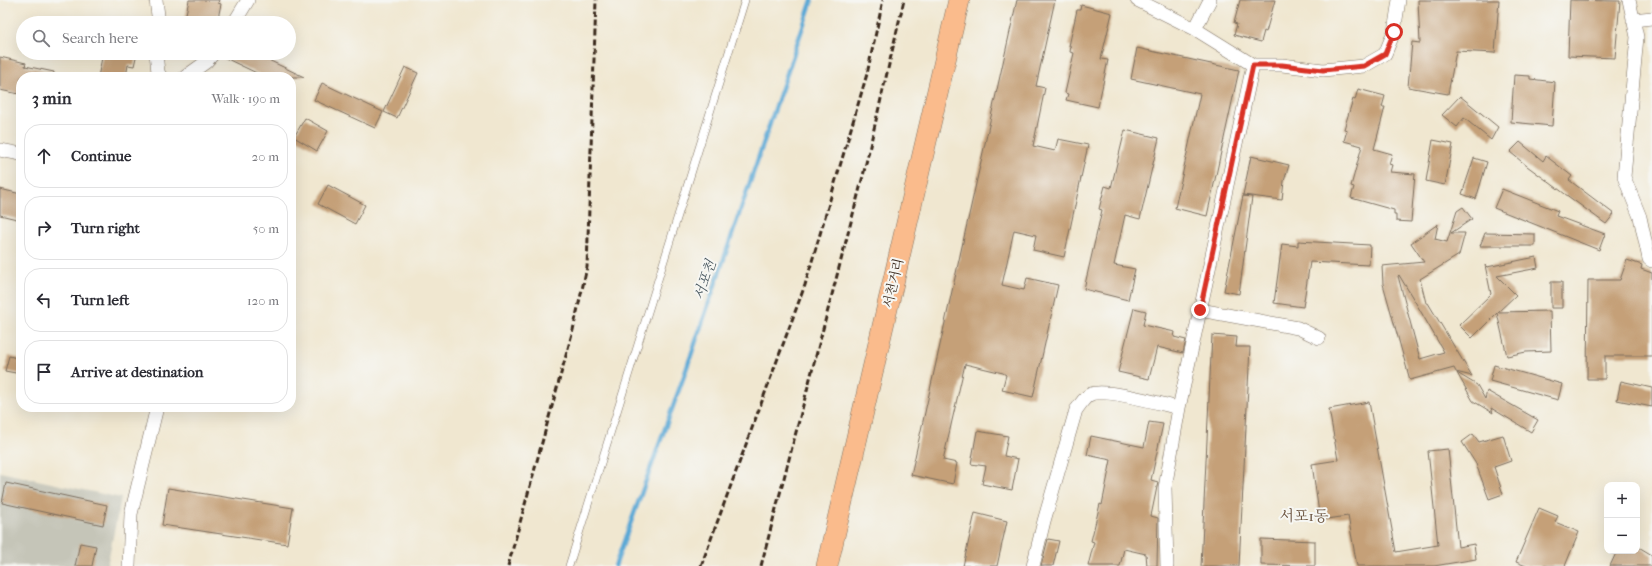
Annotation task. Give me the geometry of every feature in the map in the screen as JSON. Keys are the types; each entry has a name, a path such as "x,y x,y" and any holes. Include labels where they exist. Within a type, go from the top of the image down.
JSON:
{"main road":[{"name":"서천거리","path":"827,566 959,0"}],"street":[{"path":"156,0 158,16"},
{"path":"238,16 248,0"},
{"path":"1137,0 1195,29 1253,65 1282,65 1323,70 1364,66 1385,54 1394,32 1399,0"},
{"path":"1195,29 1210,0"},
{"path":"1629,0 1637,37 1624,177 1640,217 1649,259 1652,261"},
{"path":"1633,20 1652,18"},
{"path":"157,60 158,72"},
{"path":"192,72 208,60"},
{"path":"1167,566 1165,488 1179,408 1253,65"},
{"path":"0,150 16,153"},
{"path":"1200,310 1298,328 1319,338"},
{"path":"1033,566 1044,521 1076,410 1084,398 1092,394 1106,394 1141,399 1179,408"},
{"path":"129,566 131,514 156,412"}],"lane":[{"path":"569,566 745,0"}],"shaded area":[{"path":"0,472 121,498 107,566 0,566"}],"building":[{"path":"189,0 219,0 218,3 221,4 218,16 186,16"},
{"path":"1017,0 1055,0 1036,86 1045,88 1033,146 1055,151 1058,139 1088,145 1064,257 1033,250 1036,235 1014,230 1002,285 1024,290 1027,278 1058,285 1033,397 1002,390 1006,375 1003,373 965,364 943,460 957,463 953,484 911,475"},
{"path":"1240,0 1275,0 1266,32 1264,31 1261,42 1234,35 1237,24 1234,23"},
{"path":"1418,0 1499,0 1495,53 1456,51 1448,94 1408,87 1412,42 1420,43"},
{"path":"1570,0 1620,1 1615,58 1568,56"},
{"path":"1081,5 1112,13 1101,59 1108,60 1098,107 1066,100 1068,94 1065,93 1074,53 1070,52 1071,46 1069,46 1077,10 1080,10"},
{"path":"1137,48 1239,70 1207,216 1175,208 1200,94 1131,79"},
{"path":"0,57 26,63 25,66 54,72 16,72 16,93 0,90"},
{"path":"102,60 135,60 134,66 128,65 127,72 99,72"},
{"path":"229,60 269,60 294,72 255,72"},
{"path":"405,67 418,73 397,118 384,112"},
{"path":"296,73 304,77 296,77"},
{"path":"1514,75 1530,76 1530,79 1555,82 1552,126 1511,122"},
{"path":"322,83 383,112 375,128 314,100"},
{"path":"1358,89 1385,96 1382,107 1385,107 1374,149 1392,154 1389,164 1392,165 1390,172 1415,174 1411,222 1396,221 1394,210 1351,198 1354,187 1351,186 1362,146 1344,141 1347,130 1344,129 1353,99 1355,100"},
{"path":"1460,96 1498,127 1491,140 1464,118 1457,127 1442,115"},
{"path":"305,118 328,131 317,151 296,138 296,134"},
{"path":"1125,130 1159,138 1140,219 1125,215 1114,265 1135,269 1128,300 1084,289 1102,210 1099,209 1105,186 1111,188"},
{"path":"1433,140 1453,144 1445,185 1426,181"},
{"path":"1520,142 1543,161 1546,156 1572,176 1569,180 1614,214 1606,224 1510,152"},
{"path":"1251,156 1289,165 1284,181 1282,200 1243,195"},
{"path":"1474,158 1487,162 1476,199 1462,194"},
{"path":"328,185 365,205 355,224 318,204"},
{"path":"0,189 16,193 16,219 0,215"},
{"path":"1502,189 1558,211 1556,216 1605,234 1599,250 1494,208"},
{"path":"1243,196 1252,197 1239,294 1224,291"},
{"path":"1463,207 1472,219 1451,233 1465,233 1459,255 1420,279 1426,303 1428,303 1472,376 1456,372 1454,368 1410,380 1383,284 1382,266 1424,262 1411,243 1438,224 1435,239 1447,242 1457,211","holes":["1399,275 1444,352 1420,359 1398,276"]},
{"path":"1485,233 1535,234 1535,246 1480,246"},
{"path":"1298,241 1370,245 1369,265 1310,262 1303,307 1274,303 1282,244 1298,246"},
{"path":"1536,257 1538,268 1497,276 1516,295 1498,312 1550,311 1551,351 1526,352 1507,356 1497,313 1472,338 1459,325 1491,294 1485,265 1487,267"},
{"path":"1627,260 1642,265 1641,269 1652,273 1652,356 1605,356 1605,379 1587,379 1588,280 1620,280"},
{"path":"1551,282 1562,282 1562,308 1551,308"},
{"path":"1134,308 1146,311 1143,325 1175,332 1174,337 1186,340 1183,353 1157,347 1149,379 1118,372"},
{"path":"1212,335 1237,337 1236,347 1250,347 1239,566 1201,566"},
{"path":"9,356 16,358 16,373 5,371"},
{"path":"1494,365 1562,384 1558,400 1490,381"},
{"path":"1457,373 1477,385 1485,399 1487,391 1538,420 1531,432 1491,408 1493,413 1473,401"},
{"path":"1621,381 1652,388 1652,407 1617,400"},
{"path":"1369,402 1396,552 1438,545 1428,451 1448,449 1458,547 1474,544 1476,559 1434,566 1357,566 1348,516 1320,520 1312,464 1338,460 1329,409"},
{"path":"1149,422 1163,424 1151,480 1158,482 1151,516 1158,518 1157,566 1147,566 1146,554 1124,549 1120,566 1088,566 1094,542 1091,541 1100,504 1102,505 1111,460 1087,455 1091,436 1144,447"},
{"path":"977,431 1008,436 1004,456 1018,459 1012,490 982,484 986,466 971,464"},
{"path":"1473,434 1479,442 1503,435 1511,461 1494,467 1503,494 1489,499 1476,464 1462,442"},
{"path":"6,483 107,505 103,525 2,503"},
{"path":"168,488 293,508 287,544 162,525"},
{"path":"1539,508 1558,516 1555,522 1579,532 1565,566 1526,566 1516,562"},
{"path":"975,513 1007,521 997,566 963,566"},
{"path":"1048,539 1059,541 1053,566 1041,566"},
{"path":"1261,539 1315,541 1315,566 1261,565"},
{"path":"80,543 96,546 92,566 75,566"},
{"path":"1640,548 1652,555 1652,566 1610,566 1616,554 1640,554"}],"waterway":[{"name":"서포천","path":"615,566 684,376 812,0"}],"railway":[{"path":"508,566 573,330 587,267 596,0"},
{"path":"701,566 805,285 867,74 883,0"},
{"path":"761,566 863,176 904,0"}],"district":[{"name":"서포1동","path":"1304,516"}],"route":[{"path":"1200,310 1253,65 1282,65 1323,70 1364,66 1385,54 1394,32"}]}
